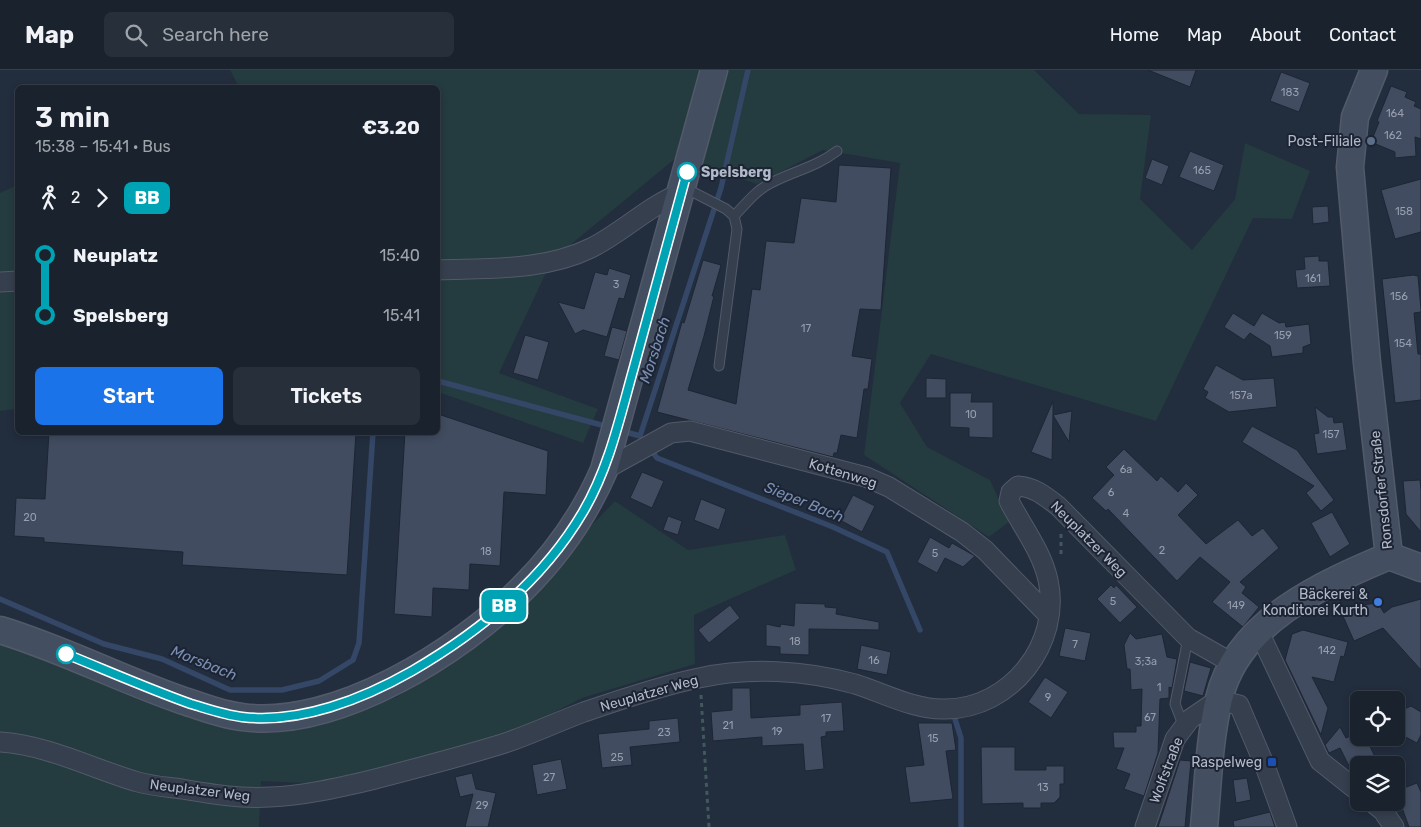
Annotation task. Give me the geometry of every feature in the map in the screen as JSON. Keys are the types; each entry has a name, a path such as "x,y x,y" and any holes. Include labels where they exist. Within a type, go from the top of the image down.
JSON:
{"main road":[{"path":"0,630 162,694 216,712 242,718 266,718 292,716 318,710 354,699 387,685 459,641 494,615 523,588 558,549 582,514 600,478 689,192 714,70"},
{"name":"Ronsdorfer Straße","path":"1204,827 1218,700 1232,663 1258,632 1302,596 1328,582 1389,556 1367,363 1350,167 1355,117 1374,70"},
{"path":"1389,556 1421,568"}],"street":[{"path":"440,270 494,269 546,263 570,258 611,236 662,200 689,192"},
{"path":"0,282 15,281"},
{"name":"Kottenweg","path":"600,478 670,433 690,431 866,478 889,487 962,532 985,550 1048,616"},
{"name":"Neuplatzer Weg","path":"0,742 19,744 61,755 142,783 231,796 271,798 344,786 430,765 504,743 585,712 700,678 762,671 792,672 828,677 931,708 963,708 982,703 1003,691 1022,675 1036,656 1048,616 1050,599 1043,563 1009,501 1011,492 1018,486 1027,486 1041,493 1058,506 1188,638 1232,663"},
{"path":"1258,632 1320,761 1350,785"},
{"path":"1218,700 1239,705 1265,766 1287,827"},
{"name":"Wolfstraße","path":"1145,827 1175,739 1184,727 1203,709 1218,700"},
{"path":"1383,811 1394,827"}],"lane":[{"path":"734,216 760,190 771,183 816,165 837,151"},
{"path":"689,192 726,208 734,216 737,229 719,366"},
{"path":"1184,727 1175,704 1188,638"}],"path":[{"path":"700,678 709,827"}],"green space":[{"path":"230,70 1034,70 1079,114 1151,115 1140,199 1192,250 1235,199 1245,143 1310,171 1292,219 1253,218 1156,421 931,354 900,403 927,447 990,480 1009,522 989,537 864,455 900,163 823,150 757,184 676,158 552,260 499,373 598,409 583,443 440,393 440,85 238,85"},
{"path":"15,186 15,409 0,411 0,193"},
{"path":"615,501 688,550 785,535 796,570 694,615 695,664 582,698 507,737 348,785 261,781 259,827 0,827 0,643 22,648 224,728 295,730 397,697 482,638"}],"building":[{"path":"1148,70 1196,70 1190,87"},
{"path":"1281,72 1310,83 1299,112 1270,101"},
{"path":"1391,86 1407,92 1405,97 1416,102 1414,106 1421,109 1421,139 1415,137 1416,156 1395,158 1395,152 1371,142"},
{"path":"1190,151 1224,165 1214,191 1179,177"},
{"path":"1152,159 1169,166 1162,185 1145,178"},
{"path":"839,165 891,168 881,310 860,309 852,356 872,359 868,389 864,389 857,438 841,435 837,453 834,453 833,457 657,412 682,322 684,323 703,260 721,265 712,296 714,296 704,336 688,390 736,404 752,289 760,290 766,241 794,243 801,198 836,202"},
{"path":"1421,179 1421,232 1395,239 1381,190"},
{"path":"1328,206 1329,222 1313,224 1312,207"},
{"path":"1319,256 1319,261 1328,261 1330,286 1297,288 1295,270 1305,269 1304,257"},
{"path":"609,268 631,275 624,299 619,298 607,337 583,330 575,334 558,302 584,309 595,272 607,275"},
{"path":"1418,276 1421,310 1421,312 1414,313 1418,354 1421,354 1421,400 1395,403 1382,279"},
{"path":"1233,313 1254,326 1262,313 1279,323 1285,322 1286,327 1309,324 1311,344 1303,347 1303,353 1272,357 1270,346 1250,333 1244,340 1224,327"},
{"path":"612,327 627,331 619,360 604,356"},
{"path":"525,335 549,342 538,380 513,373"},
{"path":"1216,365 1243,380 1274,378 1277,407 1229,412 1205,398 1208,392 1203,389"},
{"path":"926,378 946,379 946,398 926,398"},
{"path":"950,393 972,393 971,402 993,402 993,438 969,437 969,428 950,427"},
{"path":"1053,401 1053,415 1052,460 1031,452"},
{"path":"1315,407 1328,417 1333,417 1334,423 1343,422 1347,450 1317,454 1314,434 1319,433"},
{"path":"1072,411 1069,442 1053,415"},
{"path":"440,415 548,451 546,495 504,492 500,566 470,564 469,590 433,588 432,617 394,614 405,435 440,435"},
{"path":"1252,426 1297,450 1334,500 1321,511 1306,493 1314,486 1242,442"},
{"path":"49,435 356,435 347,575 182,565 183,552 44,542 44,538 14,536 16,498 45,499"},
{"path":"1124,449 1157,481 1161,476 1178,492 1186,483 1198,495 1178,515 1206,544 1238,520 1252,536 1263,528 1279,548 1240,582 1246,587 1242,593 1259,607 1243,627 1212,602 1230,582 1200,557 1177,581 1108,509 1106,511 1092,498 1114,475 1106,467"},
{"path":"642,472 664,481 652,508 630,498"},
{"path":"1420,480 1421,532 1406,514 1403,481"},
{"path":"853,495 875,506 862,532 840,520"},
{"path":"701,499 726,509 719,530 694,520"},
{"path":"1332,512 1350,544 1330,557 1311,523"},
{"path":"668,516 682,521 678,535 663,530"},
{"path":"930,537 949,548 952,543 975,556 963,567 945,558 937,573 917,562"},
{"path":"1111,585 1114,588 1116,585 1137,607 1120,623 1097,599"},
{"path":"1421,599 1421,670 1383,628 1354,641 1342,614 1361,605 1378,603 1384,613 1392,607"},
{"path":"795,603 825,604 825,607 837,608 836,614 879,622 879,630 809,629 809,655 780,654 780,647 766,646 766,624 780,627 781,624 794,626"},
{"path":"730,605 740,618 709,643 698,630"},
{"path":"1065,628 1091,633 1085,661 1059,656"},
{"path":"1303,630 1348,642 1344,657 1341,656 1334,682 1312,677 1328,708 1321,735 1285,660 1292,634"},
{"path":"1130,633 1136,639 1162,634 1167,657 1177,659 1172,688 1169,687 1169,698 1160,699 1158,753 1144,796 1124,789 1130,774 1116,769 1124,748 1114,748 1113,732 1136,732 1136,726 1141,726 1142,689 1131,690 1130,669 1127,669 1124,645"},
{"path":"861,645 891,652 887,675 857,669"},
{"path":"1190,662 1211,668 1203,696 1184,691"},
{"path":"1045,677 1068,692 1051,718 1028,702"},
{"path":"732,688 750,688 751,718 800,715 800,705 842,702 844,731 826,732 826,736 821,737 824,769 805,771 803,744 762,746 762,737 713,741 711,712 732,710"},
{"path":"1411,706 1421,712 1421,735 1417,743 1405,737 1405,709"},
{"path":"678,718 680,742 630,747 632,765 602,768 598,734 649,729 649,721"},
{"path":"918,723 952,723 956,750 946,751 953,799 910,803 905,767 924,765"},
{"path":"1340,727 1346,738 1350,736 1350,746 1370,746 1375,756 1350,756 1349,766 1340,748 1329,753 1325,745"},
{"path":"981,747 1015,747 1015,770 1046,770 1046,766 1064,766 1064,784 1060,784 1060,797 1054,803 1041,803 1041,808 1023,808 1023,803 982,804"},
{"path":"561,759 567,789 537,795 532,765"},
{"path":"1180,760 1191,761 1185,827 1158,827"},
{"path":"472,773 476,789 496,793 488,827 465,827 473,794 460,797 455,777"},
{"path":"1247,778 1251,800 1236,803 1233,780"},
{"path":"1417,783 1421,792 1421,827 1409,827 1403,811 1405,811 1405,788"},
{"path":"1270,812 1275,827 1234,827 1233,821"}],"waterway":[{"name":"Morsbach","path":"622,431 640,436 721,188 748,70"},
{"name":"Morsbach","path":"440,382 609,427"},
{"name":"Morsbach","path":"0,599 104,644 162,659 230,690 282,690 319,681 353,660 359,643 373,435"},
{"name":"Sieper Bach","path":"650,448 657,458 833,527 887,552 920,630"},
{"name":"Sieper Bach","path":"955,719 961,738 961,827"}],"bus line":[{"name":"BB","path":"66,654 162,694 216,712 242,718 292,716 327,708 387,685 423,665 494,615 523,588 558,549 582,514 604,470 687,172"}],"place":[{"name":"Post-Filiale","path":"1371,141"},
{"name":"Spelsberg","path":"687,172"},
{"name":"Bäckerei & Konditorei Kurth","path":"1378,602"},
{"name":"Raspelweg","path":"1272,762"}]}
